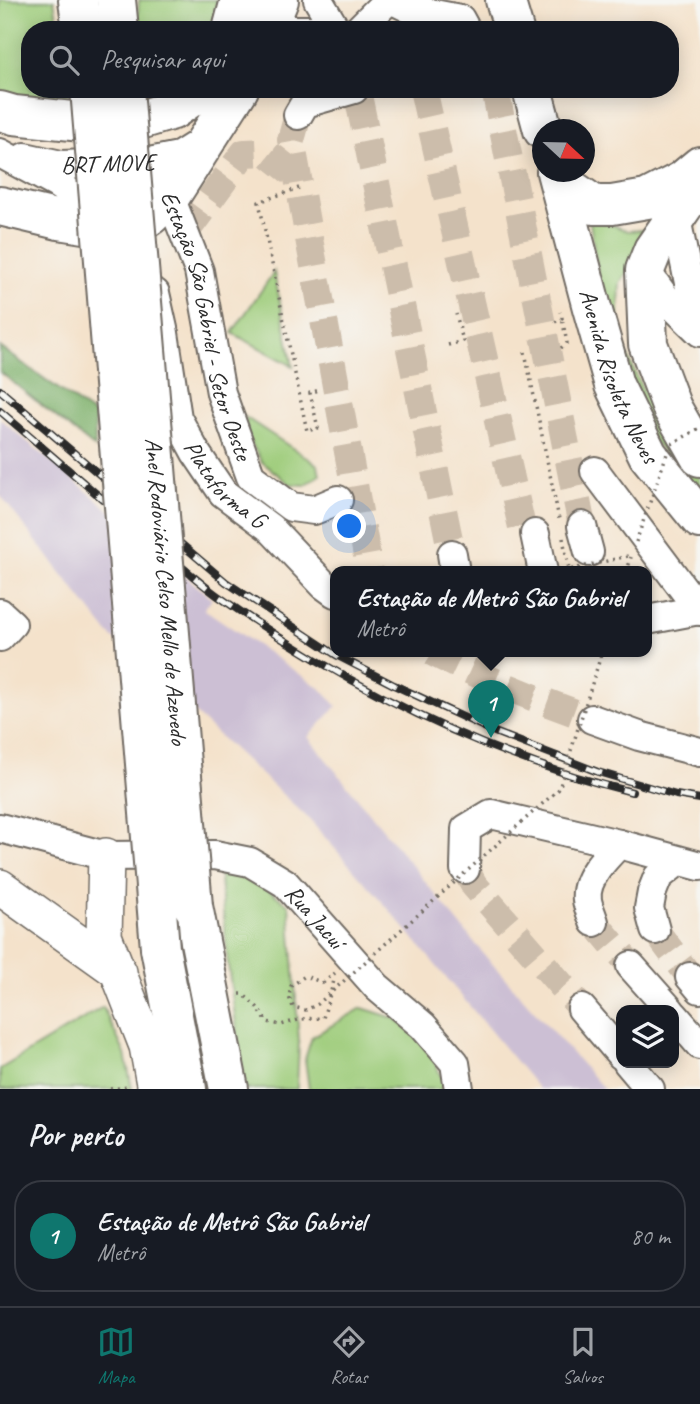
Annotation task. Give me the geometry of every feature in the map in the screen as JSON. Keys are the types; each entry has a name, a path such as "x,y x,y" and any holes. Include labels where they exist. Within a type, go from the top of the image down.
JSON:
{"highway":[{"path":"78,0 81,21"},
{"path":"116,0 118,21"},
{"path":"234,21 240,0"},
{"path":"271,21 279,0"},
{"path":"505,0 511,21"},
{"name":"Anel Rodoviário Celso Mello de Azevedo","path":"91,98 160,948 187,1089"},
{"name":"Anel Rodoviário Celso Mello de Azevedo","path":"125,98 193,906 229,1089"},
{"path":"0,206 59,220 128,231 170,197 234,98"},
{"path":"534,98 540,119"},
{"path":"0,111 14,115 111,125 140,120 187,100"},
{"path":"565,182 594,205 647,199 682,181 691,192"},
{"name":"Avenida Risoleta Neves","path":"559,182 614,385 648,455 700,519"},
{"name":"Avenida Risoleta Neves","path":"691,192 653,250 645,270 648,344 672,408 700,457"}],"main road":[{"path":"106,856 104,936 147,1046 155,1089"},
{"path":"0,887 119,972"}],"street":[{"path":"317,0 330,21"},
{"path":"491,0 504,21"},
{"path":"378,21 402,10 461,21"},
{"path":"298,115 305,103 334,98"},
{"name":"BRT MOVE","path":"0,153 61,164 149,162 178,156 211,135"},
{"name":"Estação São Gabriel - Setor Oeste","path":"0,153 57,184 128,231"},
{"name":"Estação São Gabriel - Setor Oeste","path":"149,162 170,197 199,271 221,393 251,477 291,507 314,510 338,500"},
{"path":"691,192 690,288 700,322"},
{"name":"Plataforma G","path":"128,231 138,238 146,253 164,333 177,418 196,453 223,493 270,528 330,589"},
{"path":"645,270 667,300 700,332"},
{"path":"594,471 700,610 652,619"},
{"path":"538,566 559,535"},
{"path":"546,566 559,535"},
{"path":"592,719 639,736 700,752"},
{"path":"465,869 466,829 491,814 619,844 689,864"},
{"name":"Rua Jacuí","path":"0,828 106,856 215,855 250,862 285,883 377,987 423,1026 454,1063 459,1089"},
{"path":"594,922 586,898 590,881 599,864 619,844"},
{"path":"655,930 649,908 658,877 689,864"},
{"path":"631,966 666,1005"},
{"path":"582,1009 616,1049"},
{"path":"679,1021 700,1045"},
{"path":"632,1068 650,1089"}],"path":[{"path":"299,188 259,202 307,430 318,428 310,393 319,390"},
{"path":"448,345 463,341 456,314"},
{"path":"555,322 561,315 567,343 561,348"},
{"path":"525,352 559,535 568,566"},
{"path":"636,542 670,444 700,428"},
{"path":"586,566 632,555"},
{"path":"323,983 305,976 291,986 289,997 293,1007 306,1010 318,1004 559,789 600,657"},
{"path":"212,1000 226,993 243,994 267,1021 281,1025 301,1019 323,1018 336,972"}],"shaded area":[{"path":"0,419 212,599 204,609 320,688 337,706 308,737 487,958 604,1089 539,1089 392,913 307,817 109,634 0,495"}],"green space":[{"path":"0,0 54,0 58,21 21,21 21,98 68,98 69,105 28,101 0,92"},
{"path":"139,0 217,0 214,21 138,21"},
{"path":"589,216 628,231 655,229 620,283 618,335 657,420 700,474 700,495 653,440 605,322"},
{"path":"274,273 293,366 232,333"},
{"path":"0,347 95,415 95,448 0,372"},
{"path":"245,417 318,465 320,475 305,485 290,484 262,462 248,438"},
{"path":"219,869 241,870 289,905 299,1041 297,1089 245,1089 228,965"},
{"path":"103,1007 125,1054 132,1089 0,1089 0,1069"},
{"path":"362,1008 397,1019 428,1048 447,1089 309,1089 305,1059 312,1037"}],"tunnel":[{"path":"425,98 524,536"},
{"path":"497,98 582,526"},
{"path":"359,100 452,554"},
{"path":"298,115 291,140 369,566"},
{"path":"185,233 244,153 266,152 297,176"},
{"path":"442,657 511,688 592,719"},
{"path":"465,869 474,885 582,1009"},
{"path":"594,922 631,966"},
{"path":"655,930 690,977"}],"railway":[{"path":"0,390 226,582 330,651"},
{"path":"0,411 190,574 314,659 468,737 522,759 632,792"},
{"path":"340,657 497,733 598,772 676,795 700,799"}],"place":[{"name":"Estação de Metrô São Gabriel","path":"491,738"}]}
